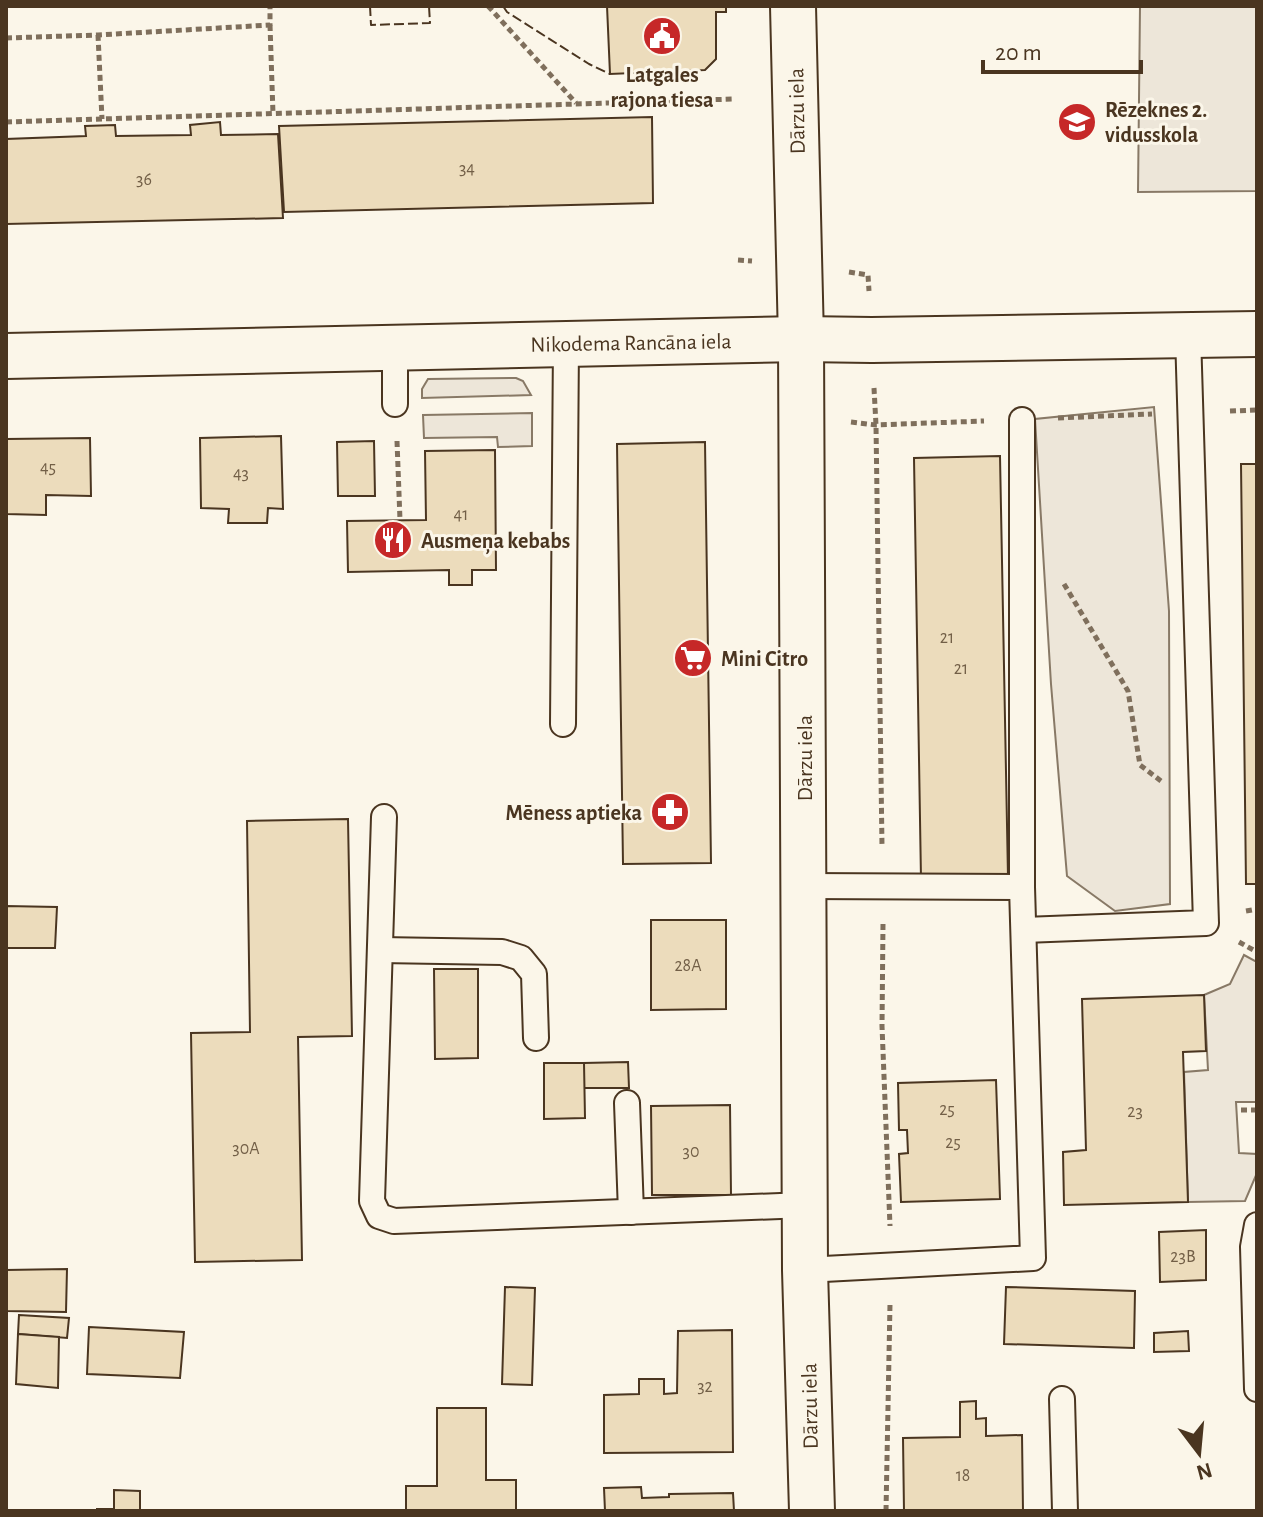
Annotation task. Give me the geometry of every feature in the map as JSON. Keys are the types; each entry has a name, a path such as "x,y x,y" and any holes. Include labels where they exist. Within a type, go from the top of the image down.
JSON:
{"street":[{"name":"Dārzu iela","path":"793,6 801,339 805,1270 812,1511"},
{"name":"Nikodema Rancāna iela","path":"6,356 566,343 1257,334"}],"lane":[{"path":"1024,930 1206,923 1188,335"},
{"path":"563,724 566,343"},
{"path":"395,349 395,404"},
{"path":"805,1270 1033,1258 1022,887 1022,420"},
{"path":"384,817 372,1201 379,1216 394,1221 805,1205"},
{"path":"804,886 1022,887"},
{"path":"380,950 502,952 521,958 534,974 536,1038"},
{"path":"627,1103 631,1212"},
{"path":"1257,1225 1253,1247 1257,1389"},
{"path":"1062,1399 1065,1511"}],"path":[{"path":"270,6 273,114"},
{"path":"488,6 576,103"},
{"path":"6,38 270,25"},
{"path":"98,35 102,119"},
{"path":"6,122 735,99"},
{"path":"738,260 800,263 868,275 876,425 882,1026 891,1266 886,1511"},
{"path":"395,404 400,520"},
{"path":"1063,581 1128,691 1140,765 1203,813"},
{"path":"1241,1110 1257,1110"}],"shaded area":[{"path":"1140,6 1257,6 1257,191 1138,192"},
{"path":"516,378 523,381 531,395 422,398 422,389 428,379"},
{"path":"1154,407 1169,611 1170,904 1115,911 1067,876 1051,684 1035,419"},
{"path":"532,413 532,446 498,447 497,437 424,438 423,415"},
{"path":"1244,955 1257,962 1257,1102 1236,1102 1239,1153 1257,1154 1257,1173 1245,1201 1188,1202 1184,1072 1208,1070 1204,995 1230,984"}],"building":[{"name":"Latgales rajona tiesa","path":"607,6 726,6 726,12 716,12 716,59 705,70 610,74"},
{"path":"652,117 653,203 284,212 279,126"},
{"path":"220,122 221,135 278,134 283,218 6,224 6,139 86,136 85,126 115,125 116,136 191,135 190,125"},
{"path":"281,436 283,509 268,508 267,523 228,523 229,509 201,508 200,438"},
{"path":"90,438 91,496 46,495 46,515 6,514 6,439"},
{"path":"374,441 375,496 338,496 337,442"},
{"path":"705,442 711,863 623,864 617,444"},
{"path":"495,450 496,570 472,570 472,585 449,585 449,570 348,572 347,521 426,520 425,451"},
{"path":"1000,456 1008,877 921,879 914,458"},
{"path":"1241,464 1257,464 1257,884 1246,884"},
{"path":"348,819 352,1036 298,1037 302,1260 195,1262 191,1033 250,1032 247,821"},
{"path":"6,906 57,907 55,948 6,948"},
{"path":"651,920 726,920 726,1009 651,1010"},
{"path":"434,969 478,969 478,1058 435,1059"},
{"path":"1204,995 1206,1051 1183,1052 1188,1202 1064,1205 1063,1152 1086,1150 1082,999"},
{"path":"628,1062 629,1088 584,1088 584,1063"},
{"path":"544,1063 584,1063 585,1118 544,1119"},
{"path":"996,1080 1000,1199 901,1202 899,1154 908,1153 907,1130 899,1130 898,1083"},
{"path":"730,1105 731,1195 652,1195 651,1106"},
{"path":"1206,1230 1206,1280 1160,1282 1159,1232"},
{"path":"67,1269 66,1312 6,1311 6,1270"},
{"path":"505,1287 535,1288 532,1385 502,1384"},
{"path":"1006,1287 1135,1291 1134,1348 1004,1344"},
{"path":"19,1315 69,1318 67,1338 18,1334"},
{"path":"89,1327 184,1332 180,1378 87,1374"},
{"path":"732,1330 733,1452 604,1453 604,1395 639,1394 639,1379 664,1379 664,1394 677,1393 678,1331"},
{"path":"1188,1331 1189,1351 1154,1352 1154,1333"},
{"path":"18,1334 59,1337 58,1388 16,1384"},
{"path":"976,1401 976,1419 986,1418 986,1436 1022,1435 1023,1511 904,1511 903,1438 960,1437 960,1402"},
{"path":"437,1408 486,1408 486,1480 516,1480 516,1510 406,1511 406,1486 437,1486"},
{"path":"641,1487 642,1498 669,1497 669,1494 733,1493 734,1511 605,1511 604,1488"},
{"path":"114,1490 140,1491 140,1510 161,1511 97,1511 114,1509"}],"fence":[{"path":"370,6 371,25 430,23 429,6"},
{"path":"503,6 507,12 610,74"}],"place":[{"name":"Latgales rajona tiesa","path":"662,36"},
{"name":"Rēzeknes 2. vidusskola","path":"1077,122"},
{"name":"Ausmeņa kebabs","path":"393,540"},
{"name":"Mini Citro","path":"693,658"},
{"name":"Mēness aptieka","path":"670,812"}]}
